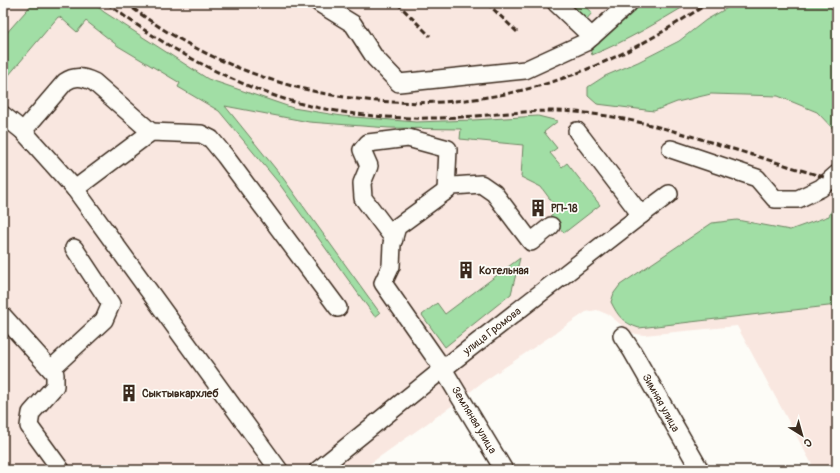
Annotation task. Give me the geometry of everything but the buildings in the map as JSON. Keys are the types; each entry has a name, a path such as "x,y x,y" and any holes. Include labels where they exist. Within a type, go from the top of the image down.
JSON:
{"street":[{"path":"319,3 353,24 375,58 399,83 525,70 586,42 629,3"},
{"path":"556,3 592,37"},
{"path":"23,131 65,82 70,78 78,77 94,82 151,132 201,134 211,139 226,156 338,308"},
{"path":"3,115 23,131 75,189 279,470"},
{"path":"75,189 151,132"},
{"path":"577,132 641,215"},
{"path":"394,239 363,198 362,183 369,166 362,150 368,143 408,138 448,149 446,191"},
{"path":"671,149 757,178 775,200 798,199 821,188 837,174"},
{"path":"394,239 397,227 453,186 482,184 494,193 531,242 551,226"},
{"name":"улица Громова","path":"318,470 444,369 669,194"},
{"name":"Земляная улица","path":"394,239 392,244 391,266 383,283 444,369 504,470"},
{"path":"51,370 104,320 111,304 74,248"},
{"path":"3,316 55,374 55,386 31,413 29,426 61,470"},
{"name":"Зимняя улица","path":"622,336 700,470"}],"shaded area":[{"path":"3,3 736,3 706,20 679,40 638,62 605,76 588,87 588,96 654,111 677,102 711,94 778,96 817,112 837,133 837,200 829,216 790,230 737,220 617,313 627,324 639,328 837,305 837,470 815,470 737,326 644,335 630,332 609,315 597,310 586,312 480,384 453,405 361,470 3,470"}],"green space":[{"path":"33,3 93,3 104,12 208,79 293,108 342,116 416,122 538,116 558,121 544,132 557,148 550,153 562,167 567,163 600,205 564,233 550,216 558,210 541,187 521,177 523,145 460,139 461,129 389,128 309,122 225,106 283,178 380,313 375,317 278,182 219,111 178,87 180,83 118,46 86,21 77,32 60,17 58,17 3,82 4,36"},
{"path":"566,3 581,3 592,13 585,21"},
{"path":"642,3 690,3 630,37 592,55 590,49"},
{"path":"736,3 837,3 837,133 817,112 778,96 711,94 677,102 654,111 597,104 588,96 588,87 605,76 638,62 679,41 706,20"},
{"path":"837,200 837,305 639,328 625,321 616,311 611,302 614,293 620,285 712,223 737,220 790,230 829,216"},
{"path":"520,258 511,294 445,347 422,315 437,303 445,314"}],"railway":[{"path":"107,3 153,36 206,66 261,91 315,107 358,114 403,118 450,118 540,111 595,114 668,130 824,177"},
{"path":"126,3 183,41 228,64 276,81 325,94 374,101 425,103 475,99 524,90 572,75 602,63 641,44 709,3"},
{"path":"397,3 430,36"},
{"path":"487,3 517,32"},
{"path":"3,464 8,470"}],"place":[{"name":"РП-18","path":"538,208"},
{"name":"Котельная","path":"466,270"},
{"name":"Сыктывкархлеб","path":"129,393"}]}
